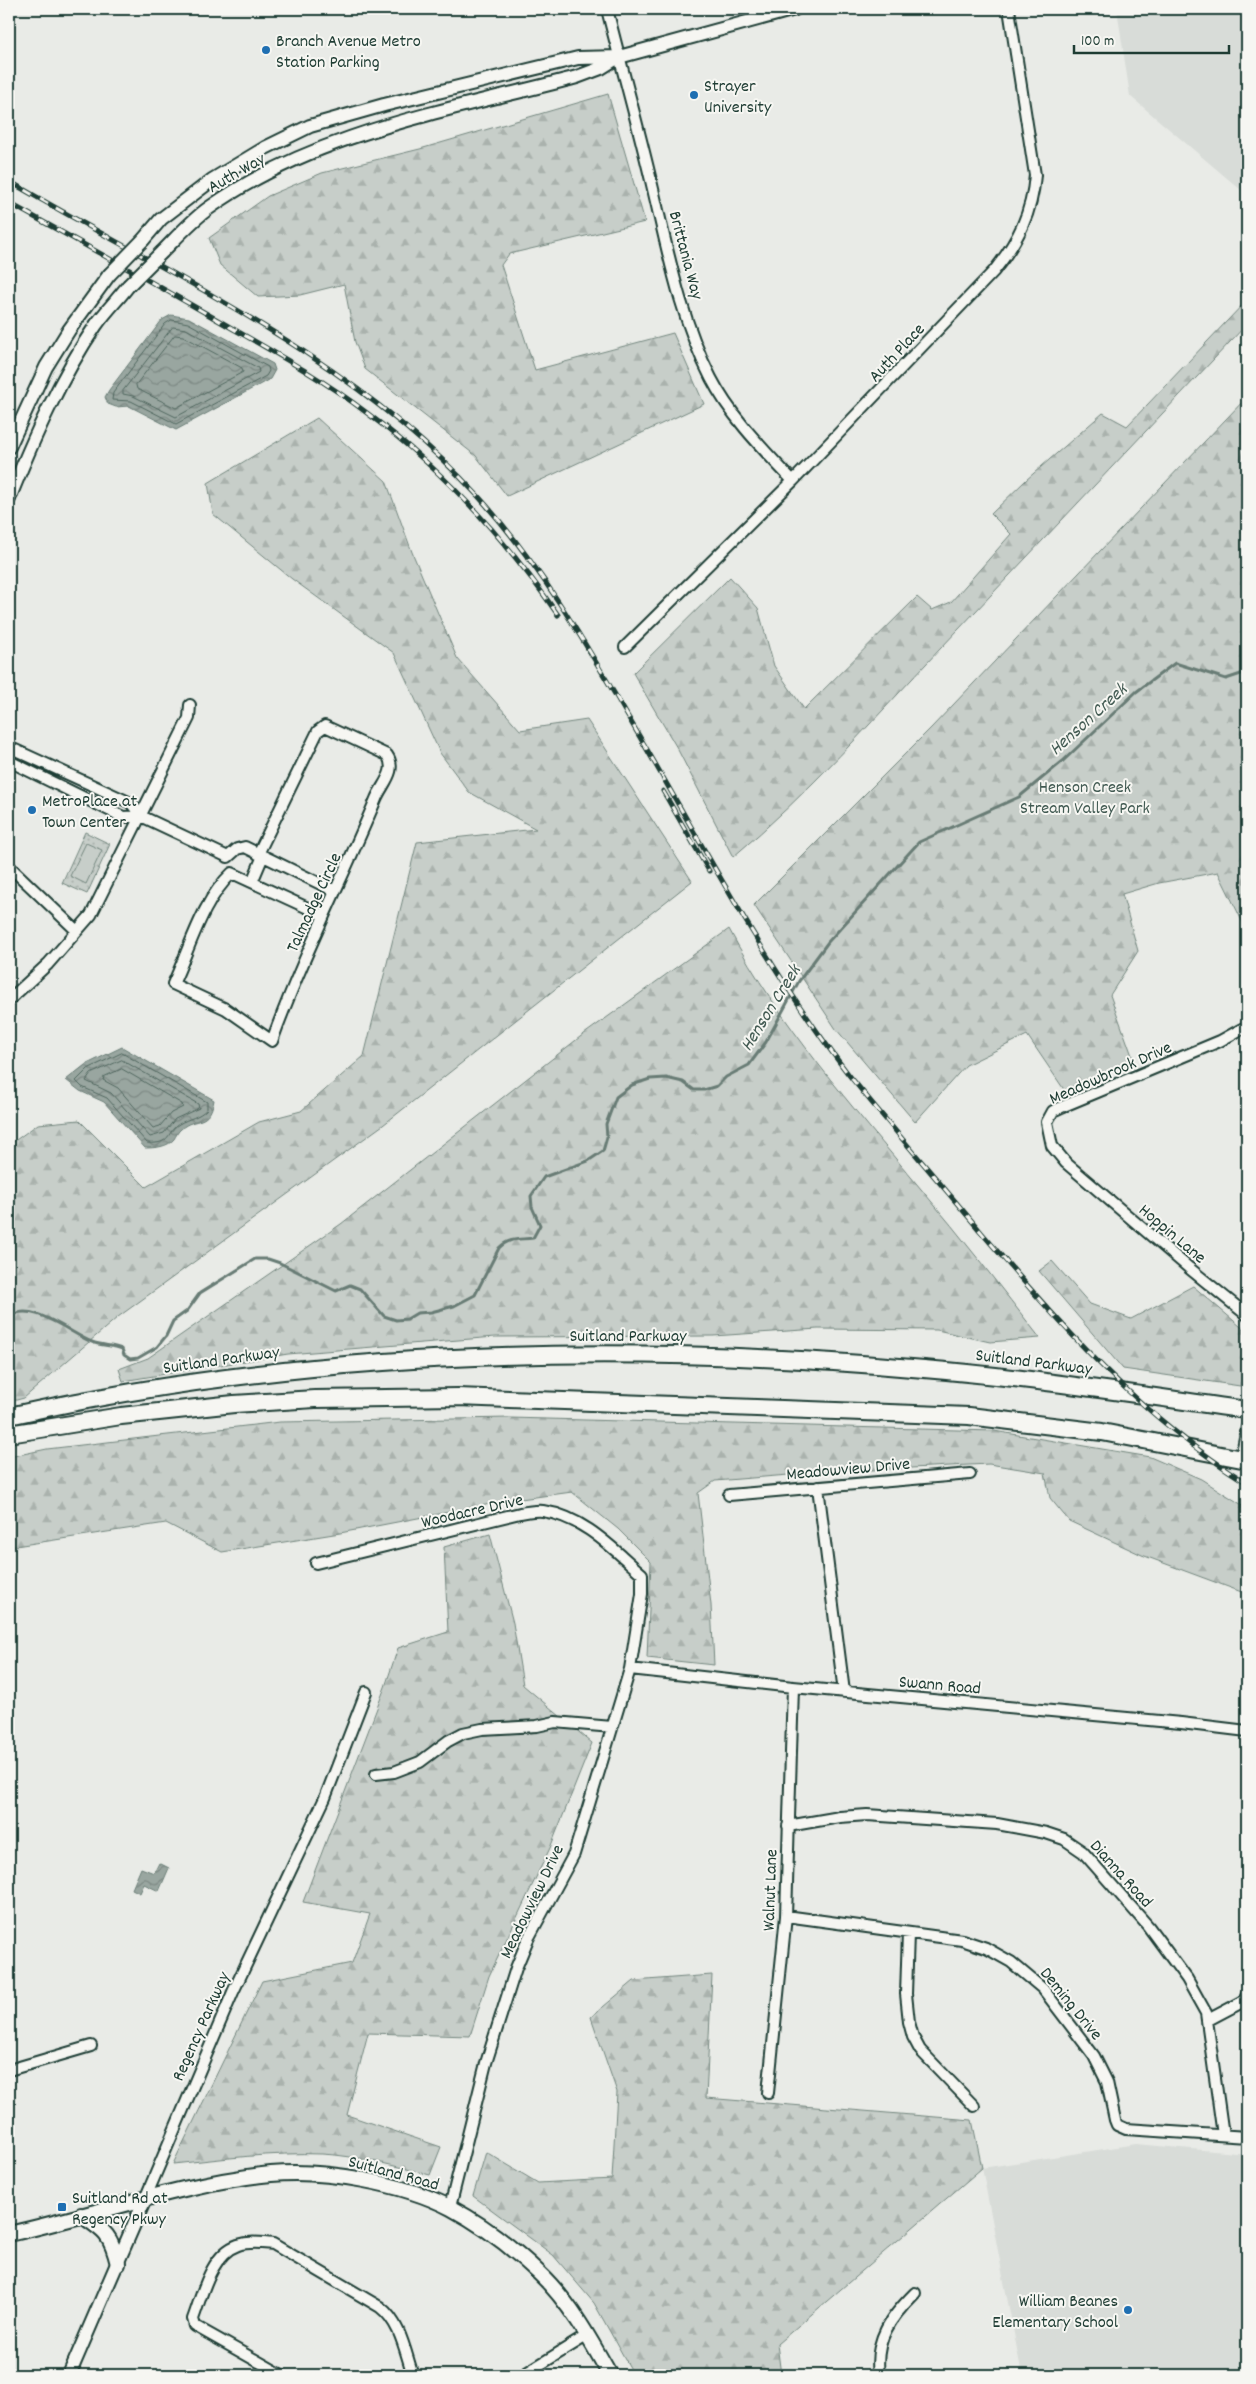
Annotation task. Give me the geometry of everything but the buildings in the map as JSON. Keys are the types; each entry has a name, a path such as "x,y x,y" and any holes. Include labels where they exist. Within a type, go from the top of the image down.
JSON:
{"highway":[{"name":"Suitland Parkway","path":"9,1416 154,1388 294,1370 438,1358 576,1354 774,1358 925,1369 1068,1384 1247,1410"},
{"path":"9,1434 130,1415 234,1404 323,1398 458,1397 969,1416 1110,1433 1244,1459"}],"main road":[{"name":"Suitland Road","path":"9,2234 207,2184 272,2174 326,2173 376,2182 450,2207 500,2238 540,2274 564,2301 588,2335 610,2375"},
{"path":"82,2215 98,2226 113,2242 118,2264"}],"street":[{"name":"Brittania Way","path":"607,9 671,261 687,318 703,360 711,378 732,411 748,432 793,481"},
{"name":"Auth Way","path":"9,447 46,367 69,330 109,275 161,219 212,180 265,148 310,126 384,105 578,58 619,57 795,9"},
{"name":"Auth Place","path":"625,647 793,481 994,270 1011,249 1022,231 1033,195 1035,175 1009,9"},
{"name":"Auth Way","path":"9,499 31,444 67,374 97,324 128,286 208,209 250,182 300,157 354,137 577,76 601,68 619,57"},
{"path":"9,1000 48,964 91,916 189,718 190,706"},
{"name":"Talmadge Circle","path":"232,873 220,885 208,907 173,984 226,1010 272,1041 323,915 378,794 392,771 392,762 387,755 325,726 318,731 261,855"},
{"path":"9,746 130,803 141,816 228,856"},
{"path":"9,761 124,817 141,816"},
{"path":"50,781 54,768"},
{"path":"228,856 237,849 245,847 335,891"},
{"path":"252,882 261,855"},
{"path":"228,856 232,873 323,915"},
{"path":"9,866 77,931"},
{"name":"Meadowbrook Drive","path":"1079,1174 1059,1156 1052,1146 1047,1122 1053,1112 1220,1041 1247,1026"},
{"name":"Hoppin Lane","path":"1079,1174 1247,1315"},
{"path":"1244,1459 1247,1427"},
{"name":"Meadowview Drive","path":"730,1495 970,1474"},
{"path":"818,1487 844,1692"},
{"name":"Woodacre Drive","path":"316,1564 520,1513 542,1511 574,1521 594,1532 642,1574 642,1594 630,1669"},
{"name":"Meadowview Drive","path":"450,2207 486,2062 516,1968 528,1939 574,1854 630,1669"},
{"name":"Swann Road","path":"630,1669 1247,1732"},
{"name":"Walnut Lane","path":"768,2093 786,1916 793,1687"},
{"name":"Regency Parkway","path":"69,2375 233,1992 325,1798 366,1692"},
{"path":"376,1774 394,1772 420,1762 448,1741 463,1733 482,1729 537,1726 555,1722 612,1727"},
{"name":"Dianna Road","path":"788,1826 840,1816 867,1815 997,1824 1064,1839 1083,1852 1148,1926 1187,1979 1208,2020 1223,2135"},
{"name":"Deming Drive","path":"786,1916 962,1940 986,1948 1028,1975 1060,2010 1102,2069 1118,2125 1126,2129 1223,2135"},
{"path":"908,1932 906,1994 909,2022 914,2037 920,2050 974,2106"},
{"path":"1208,2020 1244,2001 1247,1995"},
{"path":"9,2070 91,2046"},
{"path":"1223,2135 1247,2138"},
{"path":"282,2375 195,2326 193,2319 212,2270 230,2249 240,2244 254,2242 273,2244 388,2313 397,2328 413,2375"},
{"path":"879,2375 878,2354 882,2336 895,2316 915,2293"},
{"path":"523,2375 588,2335"}],"shaded area":[{"path":"1117,9 1247,9 1247,195 1130,96"},
{"name":"William Beanes Elementary School","path":"1136,2144 1247,2154 1247,2375 1022,2375 982,2168"}],"green space":[{"path":"608,94 645,222 509,254 501,265 535,370 673,333 704,404 507,496 476,456 365,369 355,342 344,284 300,295 258,297 220,265 209,238 268,196 322,173 420,149"},
{"path":"1247,300 1247,324 840,756 788,808 733,857 677,748 633,673 730,577 758,608 774,666 804,709 917,597 932,610 951,602 1011,534 991,514 1026,480 1103,413 1127,426"},
{"name":"Henson Creek Stream Valley Park","path":"1247,397 1247,931 1218,872 1159,883 1122,894 1138,951 1110,995 1134,1061 1065,1091 1027,1035 966,1065 915,1122 836,1029 754,905 932,727"},
{"path":"317,418 386,481 412,552 457,658 520,730 587,720 692,881 383,1125 118,1317 24,1398 9,1402 9,1145 38,1124 79,1120 146,1187 259,1122 301,1111 364,1056 417,842 536,829 469,792 440,753 394,653 292,579 213,514 208,483"},
{"path":"85,832 110,844 87,894 62,883"},
{"path":"86,843 102,850 86,884 70,876"},
{"path":"729,929 771,998 818,1064 1040,1338 990,1342 937,1330 818,1329 713,1336 495,1337 288,1354 123,1381 119,1369 148,1358 341,1224 580,1037"},
{"path":"1052,1261 1090,1304 1131,1319 1193,1286 1247,1332 1247,1367 1240,1386 1123,1369 1039,1271"},
{"path":"510,1418 994,1431 1150,1457 1201,1479 1247,1508 1247,1594 1142,1555 1069,1521 1050,1498 1045,1473 989,1464 813,1473 715,1481 698,1493 711,1605 714,1665 647,1658 651,1562 618,1529 572,1492 506,1501 340,1533 222,1552 166,1523 9,1547 9,1457 47,1449 280,1422"},
{"path":"490,1534 513,1623 523,1685 592,1743 550,1848 489,1976 470,2036 368,2033 347,2115 441,2147 430,2175 363,2159 322,2154 266,2155 173,2164 262,1981 352,1963 370,1914 303,1902 398,1648 448,1632 444,1547"},
{"path":"712,1975 706,2098 972,2120 982,2168 777,2344 781,2375 634,2375 594,2303 553,2255 473,2196 486,2152 538,2183 612,2179 617,2092 591,2017 634,1981"}],"water":[{"path":"171,315 189,318 273,364 275,370 270,379 176,430 129,406 116,407 108,404 105,397 109,390 162,320"},
{"path":"122,1047 214,1100 209,1115 186,1125 168,1144 145,1148 104,1102 80,1091 66,1080 85,1065"},
{"path":"159,1863 169,1868 159,1891 144,1884 140,1893 132,1889 141,1868 154,1873"}],"waterway":[{"name":"Henson Creek","path":"9,1318 17,1313 27,1312 39,1315 92,1342 122,1349 124,1355 130,1359 138,1358 157,1347 166,1336 173,1321 187,1311 200,1293 255,1259 268,1259 280,1263 336,1291 350,1285 360,1289 384,1316 396,1320 407,1319 417,1313 431,1312 454,1306 475,1295 499,1248 503,1244 515,1240 533,1238 540,1225 532,1207 531,1196 544,1177 588,1161 603,1151 607,1137 606,1124 616,1097 632,1085 650,1079 666,1078 683,1082 694,1090 704,1090 717,1086 726,1077 749,1065 766,1042 799,981 828,942 919,842 1019,797 1063,761 1136,692 1175,663 1226,679 1247,672"}],"railway":[{"path":"9,181 195,285 316,359 373,401 427,446 478,496 500,521 540,574 576,630 760,944 788,989 849,1075 1012,1268 1104,1368 1171,1429 1247,1483"},
{"path":"9,203 274,352 331,387 367,413 421,457 471,506 516,559 558,615"},
{"path":"663,791 709,871"}],"place":[{"name":"Branch Avenue Metro Station Parking","path":"266,50"},
{"name":"Strayer University","path":"694,95"},
{"name":"MetroPlace at Town Center","path":"32,810"},
{"name":"Suitland Rd at Regency Pkwy","path":"62,2207"},
{"name":"William Beanes Elementary School","path":"1128,2310"}]}
